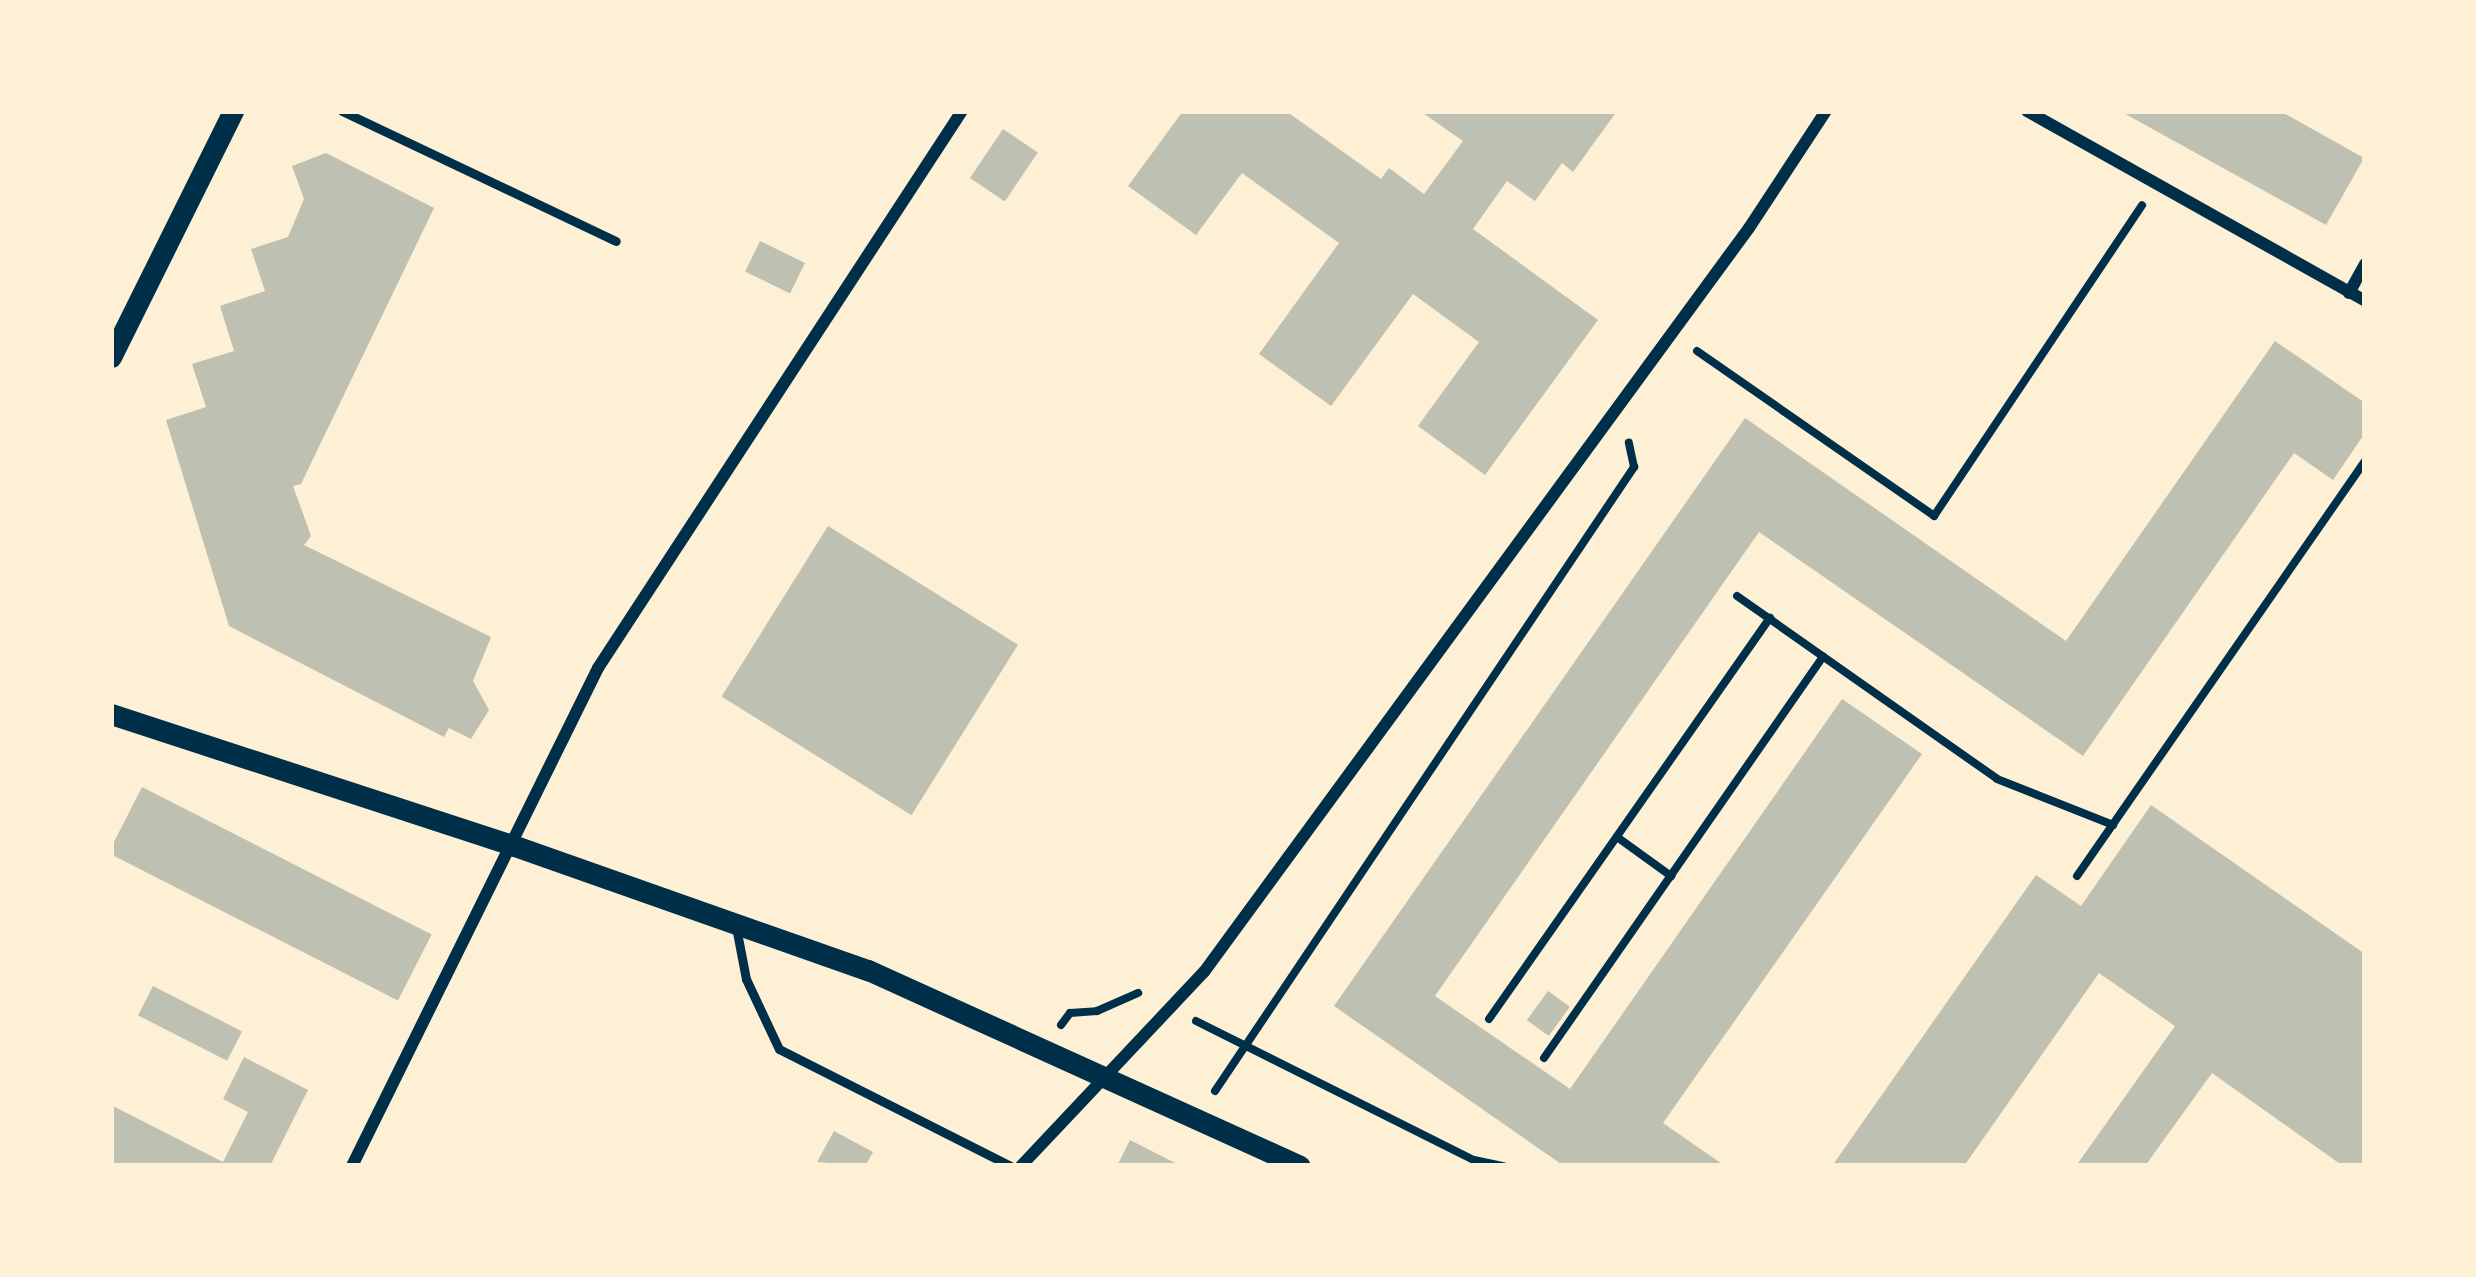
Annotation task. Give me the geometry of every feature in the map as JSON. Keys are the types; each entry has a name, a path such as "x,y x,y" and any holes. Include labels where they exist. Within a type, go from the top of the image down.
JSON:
{"street":[{"path":"111,357 233,111"},
{"path":"352,1166 515,846 598,668 962,111"},
{"path":"1022,1166 1102,1075 1204,972 1670,334 1826,111"},
{"path":"2027,111 2365,302"},
{"path":"2349,292 2365,264"},
{"path":"111,714 515,846 868,970 1300,1166"}],"lane":[{"path":"342,111 616,241"},
{"path":"736,927 746,980 779,1049 1011,1166"}],"path":[{"path":"1670,334 1934,516 2157,184"},
{"path":"1197,1120 1634,467 1628,449"},
{"path":"2077,876 2365,461"},
{"path":"1737,596 1997,779 2114,825"},
{"path":"1489,1019 1770,618"},
{"path":"1544,1058 1823,656"},
{"path":"1617,837 1671,876"},
{"path":"1043,1050 1070,1012 1097,1011 1145,988 1243,1047 1474,1160 1503,1166"}],"building":[{"path":"1183,111 1286,111 1381,179 1389,168 1424,194 1463,141 1420,111 1617,111 1573,172 1562,163 1535,201 1507,181 1473,229 1598,320 1485,475 1418,426 1479,342 1413,294 1331,406 1259,354 1339,243 1242,173 1196,235 1128,186"},
{"path":"2120,111 2280,111 2364,158 2326,225"},
{"path":"1003,129 1038,152 1005,201 970,178"},
{"path":"326,153 434,208 301,484 293,486 311,536 304,545 491,637 473,681 489,710 471,739 449,728 444,737 229,626 166,420 206,407 192,364 234,351 220,306 265,291 251,249 288,237 304,199 292,166"},
{"path":"760,241 805,263 790,293 745,272"},
{"path":"2275,341 2365,403 2365,433 2333,480 2294,453 2083,756 1759,532 1435,996 1570,1089 1842,699 1922,754 1663,1123 1725,1166 1564,1166 1334,1006 1745,418 2066,641"},
{"path":"828,526 1018,645 911,815 721,696"},
{"path":"142,787 432,935 398,1000 111,854"},
{"path":"2151,805 2365,954 2365,1166 2343,1166 2212,1073 2145,1166 2076,1166 2175,1026 2099,973 1964,1166 1832,1166 2036,875 2081,906"},
{"path":"153,986 242,1031 227,1061 138,1015"},
{"path":"1548,991 1570,1007 1549,1036 1527,1020"},
{"path":"244,1057 308,1090 270,1166 111,1166 111,1105 223,1162 248,1112 223,1099"},
{"path":"834,1131 873,1152 865,1166 817,1162"},
{"path":"1130,1140 1181,1166 1117,1166"}]}
